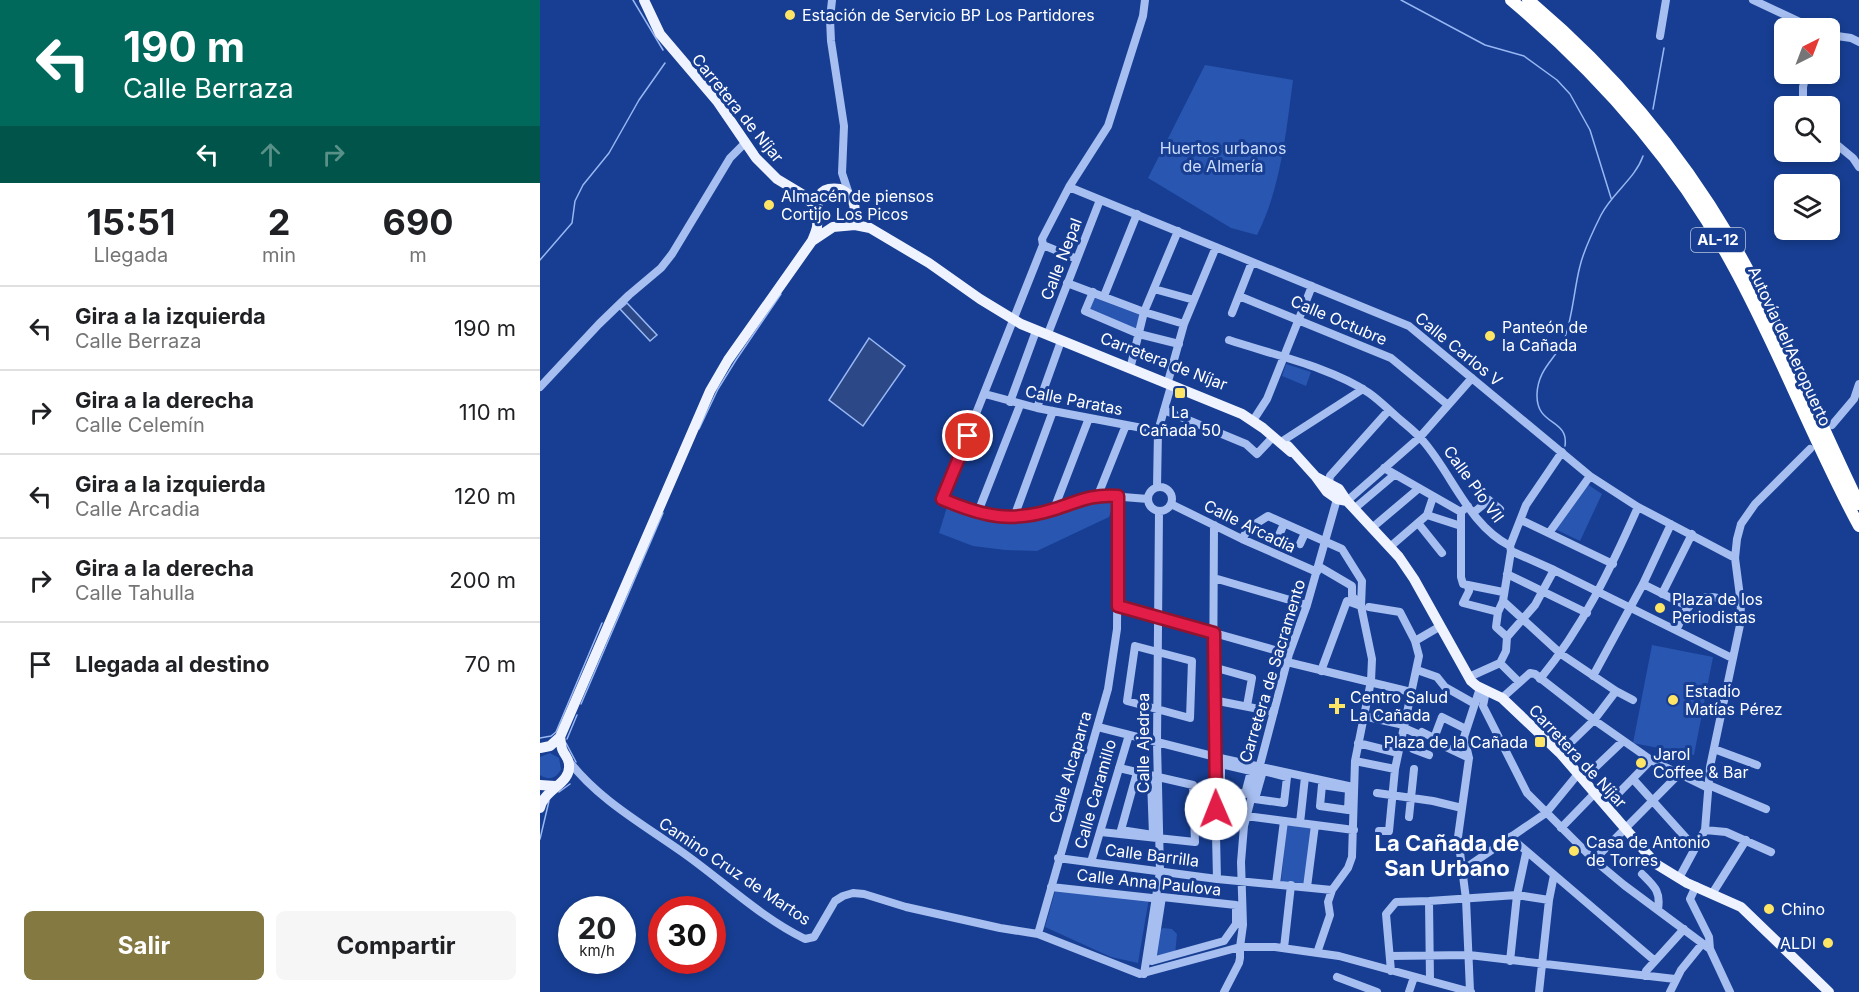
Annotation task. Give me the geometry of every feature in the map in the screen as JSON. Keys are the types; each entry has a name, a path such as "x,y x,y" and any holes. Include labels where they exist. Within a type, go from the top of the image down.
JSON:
{"highway":[{"name":"Autovía del Aeropuerto","path":"1511,0 1585,67 1634,121 1687,190 1746,289 1825,460 1859,526"},
{"name":"Autovía del Aeropuerto","path":"1528,0 1612,78 1670,148 1709,204 1731,239 1769,311 1859,504"}],"main road":[{"name":"Carretera de Níjar","path":"644,0 660,34 717,101 766,170 802,194 817,211"},
{"path":"802,194 840,189 849,194 855,209 852,219 812,241"},
{"path":"545,747 560,737 710,392 728,360 812,241 817,226 818,199 827,191"},
{"name":"Carretera de Níjar","path":"855,209 870,228"},
{"path":"817,211 824,224 839,226"},
{"name":"Carretera de Níjar","path":"839,226 855,225 870,228 906,248 980,299 1036,331 1234,404 1256,416 1316,477 1391,546 1414,579 1439,627 1469,676 1483,689 1502,698 1560,753 1652,860 1679,878 1733,902 1747,912 1829,992"},
{"name":"Carretera de Níjar","path":"1013,318 1131,364 1242,414 1279,438"},
{"path":"540,803 560,783 569,770 560,737"},
{"path":"540,785 560,783"}],"street":[{"path":"832,0 831,41 844,126 842,173 849,194"},
{"path":"1145,0 1143,16 1108,126 1069,187 1042,239 1043,245 942,499 995,517 1024,517 1098,495 1148,499"},
{"path":"1660,36 1666,0"},
{"path":"1753,0 1792,18"},
{"path":"1840,36 1859,42"},
{"path":"540,387 672,254 730,158 745,143"},
{"path":"1840,147 1859,166"},
{"path":"827,191 842,173"},
{"name":"Calle Carlos V","path":"1069,187 1408,326 1590,476 1638,507 1735,558"},
{"name":"Calle Nepal","path":"1049,331 1100,200"},
{"path":"1104,296 1137,214"},
{"path":"1131,364 1144,312 1178,231"},
{"path":"1043,245 1077,259"},
{"path":"1157,488 1158,431 1179,344 1184,324 1216,247"},
{"path":"1232,313 1252,262"},
{"path":"1067,283 1144,312 1184,324"},
{"path":"1256,416 1267,399 1312,286"},
{"path":"1154,289 1194,300"},
{"path":"1093,292 1084,311 1139,334 1179,344"},
{"name":"Calle Octubre","path":"1239,296 1391,358 1448,405"},
{"path":"1010,402 1036,331"},
{"name":"Calle Pío VII","path":"1229,340 1328,373 1363,389 1420,437 1439,460 1467,510 1485,529 1510,548 1732,658"},
{"path":"1037,408 1061,341"},
{"path":"1343,500 1420,437 1472,378"},
{"path":"1832,425 1854,399 1859,384"},
{"path":"1164,410 1246,444 1257,454 1279,438 1363,389"},
{"name":"Calle Paratas","path":"985,394 1020,405 1158,431"},
{"path":"978,512 1020,405"},
{"path":"1326,485 1330,476 1389,410"},
{"path":"1014,517 1053,411"},
{"path":"1054,509 1089,418"},
{"path":"1098,495 1126,425"},
{"path":"1679,878 1705,830 1714,749 1740,626 1741,604 1735,558 1737,539 1747,515 1810,449"},
{"path":"1507,637 1496,627 1510,548 1531,497 1562,452"},
{"path":"1384,468 1433,497 1467,510"},
{"path":"1343,500 1394,474"},
{"path":"1550,533 1590,476"},
{"path":"1157,488 1166,489 1172,500 1166,509 1159,511 1152,508 1148,499 1151,492 1157,488"},
{"path":"1373,527 1418,489"},
{"name":"Calle Alcaparra","path":"1038,934 1108,689 1117,629 1118,496"},
{"path":"1391,546 1427,515 1433,497"},
{"name":"Carretera de Sacramento","path":"1224,992 1239,963 1243,936 1239,907 1242,840 1246,816 1261,768 1288,658 1307,605 1324,542 1343,500"},
{"path":"1500,509 1489,500 1467,510 1461,526 1463,584 1503,596 1561,654 1633,700"},
{"name":"Calle Arcadia","path":"1171,504 1242,539 1318,569 1352,586 1352,596 1365,607"},
{"path":"1540,679 1561,654 1599,592 1638,507"},
{"name":"Calle Ajedrea","path":"1144,974 1159,898 1160,871 1157,743 1159,511"},
{"path":"1427,515 1461,526"},
{"path":"1242,539 1249,528 1268,516 1344,551 1362,581 1372,659 1371,681 1355,761 1352,857 1344,874 1332,890 1328,902 1330,915 1317,953"},
{"path":"1521,519 1613,564"},
{"path":"1279,535 1284,524"},
{"path":"1418,524 1442,553"},
{"path":"1593,676 1631,609 1671,524"},
{"path":"1214,525 1213,700 1218,879"},
{"path":"1300,544 1305,533"},
{"path":"1662,594 1692,534"},
{"path":"1469,676 1500,663 1506,651 1507,637 1535,605 1554,570"},
{"path":"1507,574 1587,613"},
{"path":"1214,578 1307,605"},
{"path":"1643,584 1689,606"},
{"path":"1468,586 1469,591 1463,603 1498,612"},
{"path":"1676,630 1689,606 1695,600 1715,597 1741,604"},
{"path":"1321,671 1347,601 1365,607 1400,612 1415,641 1419,656 1395,769 1389,831 1379,831"},
{"path":"1118,606 1214,633 1321,671 1411,692"},
{"path":"1415,641 1439,627"},
{"path":"1135,646 1159,652 1192,662 1191,718 1127,700 1135,646"},
{"path":"1500,663 1519,682"},
{"path":"1213,667 1252,678 1247,706"},
{"path":"1416,670 1437,678 1445,687 1475,704"},
{"path":"1502,698 1530,673 1535,674 1594,720 1651,760 1708,788 1711,786 1766,809"},
{"path":"1144,974 1240,947 1284,948 1339,956 1471,992 1464,869 1458,837 1469,758 1464,737 1475,704 1483,689"},
{"path":"1483,689 1483,706 1527,793 1594,860 1706,947 1730,992"},
{"path":"1560,753 1594,720 1616,691"},
{"path":"1213,700 1274,712"},
{"path":"1363,717 1404,727 1420,735 1422,732 1434,738"},
{"path":"1467,729 1442,717 1433,741 1469,758"},
{"path":"1098,727 1261,768 1353,787"},
{"name":"Calle Caramillo","path":"1091,862 1129,735"},
{"path":"1401,739 1413,749 1429,754"},
{"path":"1464,869 1546,813 1580,776 1623,741"},
{"path":"1358,743 1398,753"},
{"path":"545,747 565,755"},
{"path":"1714,749 1757,765"},
{"name":"Camino Cruz de Martos","path":"565,755 612,804 681,851 750,904 805,939 814,937 835,901 853,893 1000,928 1038,934 1118,967 1144,974"},
{"path":"1606,806 1651,760"},
{"path":"1355,761 1395,769"},
{"path":"1221,764 1251,771 1245,794 1221,789 1221,764"},
{"path":"1101,832 1195,842 1193,786 1119,768"},
{"path":"1261,768 1287,777 1284,803 1256,799 1261,768"},
{"path":"1409,817 1414,769"},
{"path":"1594,860 1679,774"},
{"path":"1136,776 1151,780 1153,835 1121,830 1136,776"},
{"path":"1300,823 1305,777"},
{"path":"560,783 578,778 587,780"},
{"path":"1633,779 1695,848"},
{"path":"1377,793 1462,807"},
{"path":"1561,828 1595,793"},
{"path":"1246,816 1354,830"},
{"path":"1276,884 1284,821"},
{"path":"1307,887 1315,825"},
{"path":"1705,830 1726,832 1771,852"},
{"path":"1510,837 1526,853 1656,961"},
{"path":"1712,894 1746,840"},
{"path":"1510,961 1517,896 1526,853"},
{"name":"Calle Barrilla","path":"1058,858 1218,879 1332,890"},
{"path":"1642,874 1656,888 1659,899 1658,909"},
{"path":"1539,992 1554,875"},
{"path":"1284,948 1291,885"},
{"name":"Calle Anna Paulova","path":"1051,886 1239,907"},
{"path":"1670,992 1681,970 1706,947 1709,937 1690,899 1696,886"},
{"path":"1391,971 1386,914 1396,902 1517,896 1549,900"},
{"path":"1159,898 1152,961 1224,941 1236,924 1239,907"},
{"path":"1429,902 1430,980"},
{"path":"1645,976 1646,970 1684,929"},
{"path":"1390,956 1469,955 1675,980"},
{"path":"1337,977 1377,992"},
{"path":"1409,992 1414,977"}],"green space":[{"name":"Huertos urbanos de Almería","path":"1205,65 1293,80 1277,179 1257,235 1231,228 1148,178"},
{"path":"1093,292 1144,312 1139,334 1085,311"},
{"path":"1286,364 1311,372 1306,386 1282,376"},
{"path":"1587,484 1602,494 1580,541 1555,529"},
{"path":"1110,499 1114,502 1109,517 1037,551 973,546 939,533 947,507 988,519 1014,521 1041,518"},
{"name":"Estadio Matías Pérez","path":"1652,645 1713,657 1694,755 1633,743"},
{"path":"550,753 559,758 561,769 555,776 543,777 540,775 540,757"},
{"path":"1287,825 1311,828 1305,884 1281,882"},
{"path":"1056,888 1149,898 1138,963 1111,957 1045,927"},
{"path":"1163,928 1172,929 1177,934 1175,955 1152,961 1157,933"}],"shaded area":[{"path":"627,303 657,335 650,341 620,309"},
{"path":"869,338 905,366 863,426 829,400"}],"waterway":[{"path":"633,0 663,50"},
{"path":"1401,0 1485,45 1524,56 1557,80 1570,94 1590,130 1611,198"},
{"path":"1653,109 1664,48"},
{"path":"540,260 572,223 575,201 583,185 609,153 639,100 665,63"},
{"path":"1565,446 1562,431 1546,418 1538,405 1538,385 1544,370 1565,337 1580,266 1592,234 1606,207 1635,172 1643,156"},
{"path":"699,429 718,389 781,294"},
{"path":"581,704 663,513"},
{"path":"540,738 551,736 556,732 602,623"},
{"path":"567,739 577,715"},
{"path":"566,743 576,762"},
{"path":"559,792 570,784"},
{"path":"540,839 549,801"}],"place":[{"name":"Estación de Servicio BP Los Partidores","path":"790,15"},
{"name":"Almacén de piensos Cortijo Los Picos","path":"769,205"},
{"name":"Panteón de la Cañada","path":"1490,336"},
{"name":"La Cañada 50","path":"1180,393"},
{"name":"Plaza de los Periodistas","path":"1660,608"},
{"name":"Estadio Matías Pérez","path":"1673,700"},
{"name":"Centro Salud La Cañada","path":"1337,706"},
{"name":"Plaza de la Cañada","path":"1540,742"},
{"name":"Jarol Coffee & Bar","path":"1641,763"},
{"name":"Casa de Antonio de Torres","path":"1574,851"},
{"name":"Chino","path":"1769,909"},
{"name":"ALDI","path":"1828,943"}],"district":[{"name":"La Cañada de San Urbano","path":"1447,856"}],"route":[{"path":"968,436 942,499 995,517 1024,517 1098,495 1118,496 1118,606 1214,633 1216,809"}]}
